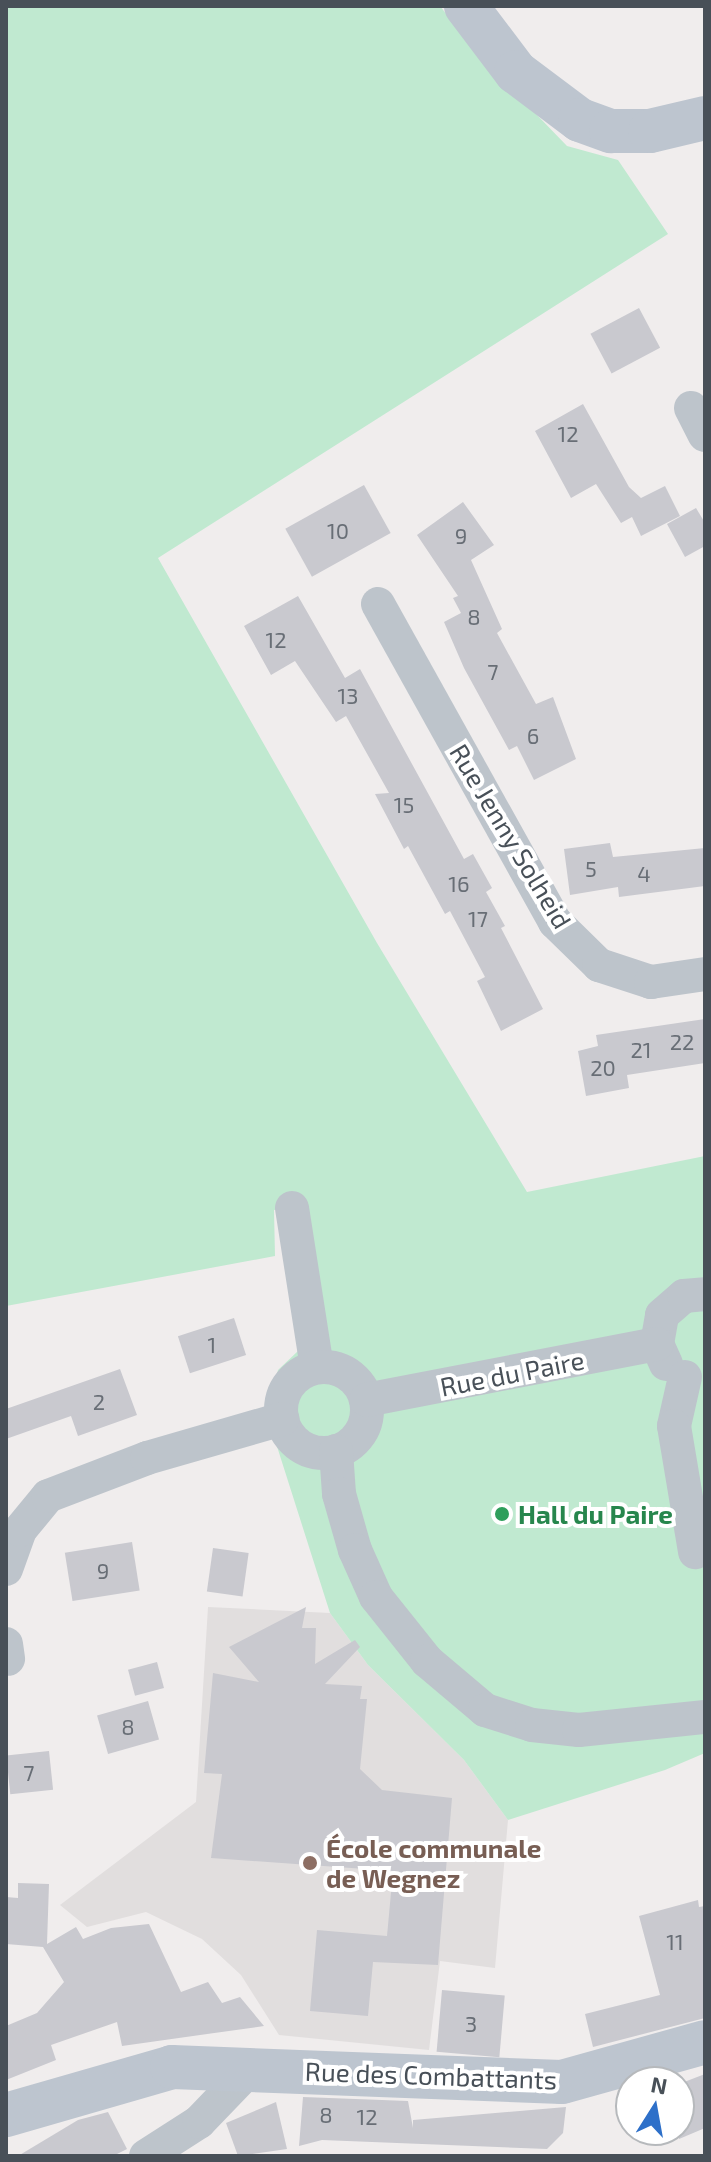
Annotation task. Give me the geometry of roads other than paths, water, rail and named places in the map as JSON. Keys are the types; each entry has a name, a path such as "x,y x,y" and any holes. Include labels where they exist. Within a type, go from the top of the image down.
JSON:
{"street":[{"path":"466,6 516,72 580,120 611,131 650,131 705,118"},
{"name":"Rue Jenny Solheid","path":"378,604 555,922 599,965 651,982 705,974"},
{"path":"292,1208 317,1367"},
{"path":"695,1552 674,1426 695,1378 666,1364 657,1344 657,1329 671,1303 705,1294"},
{"name":"Rue du Paire","path":"366,1400 657,1344"},
{"path":"317,1367 352,1377 366,1400 358,1435 336,1451 322,1453 296,1443 282,1419 281,1405 292,1381 317,1367"},
{"path":"6,1569 20,1530 48,1496 147,1458 282,1419"},
{"path":"336,1451 339,1494 355,1550 376,1597 427,1661 485,1710 532,1725 579,1730 705,1717"},
{"name":"Rue des Combattants","path":"6,2115 172,2067 562,2082 705,2042"},
{"path":"146,2156 199,2122 249,2070"}],"place":[{"name":"Hall du Paire","path":"502,1514"},
{"name":"École communale de Wegnez","path":"310,1863"}]}
